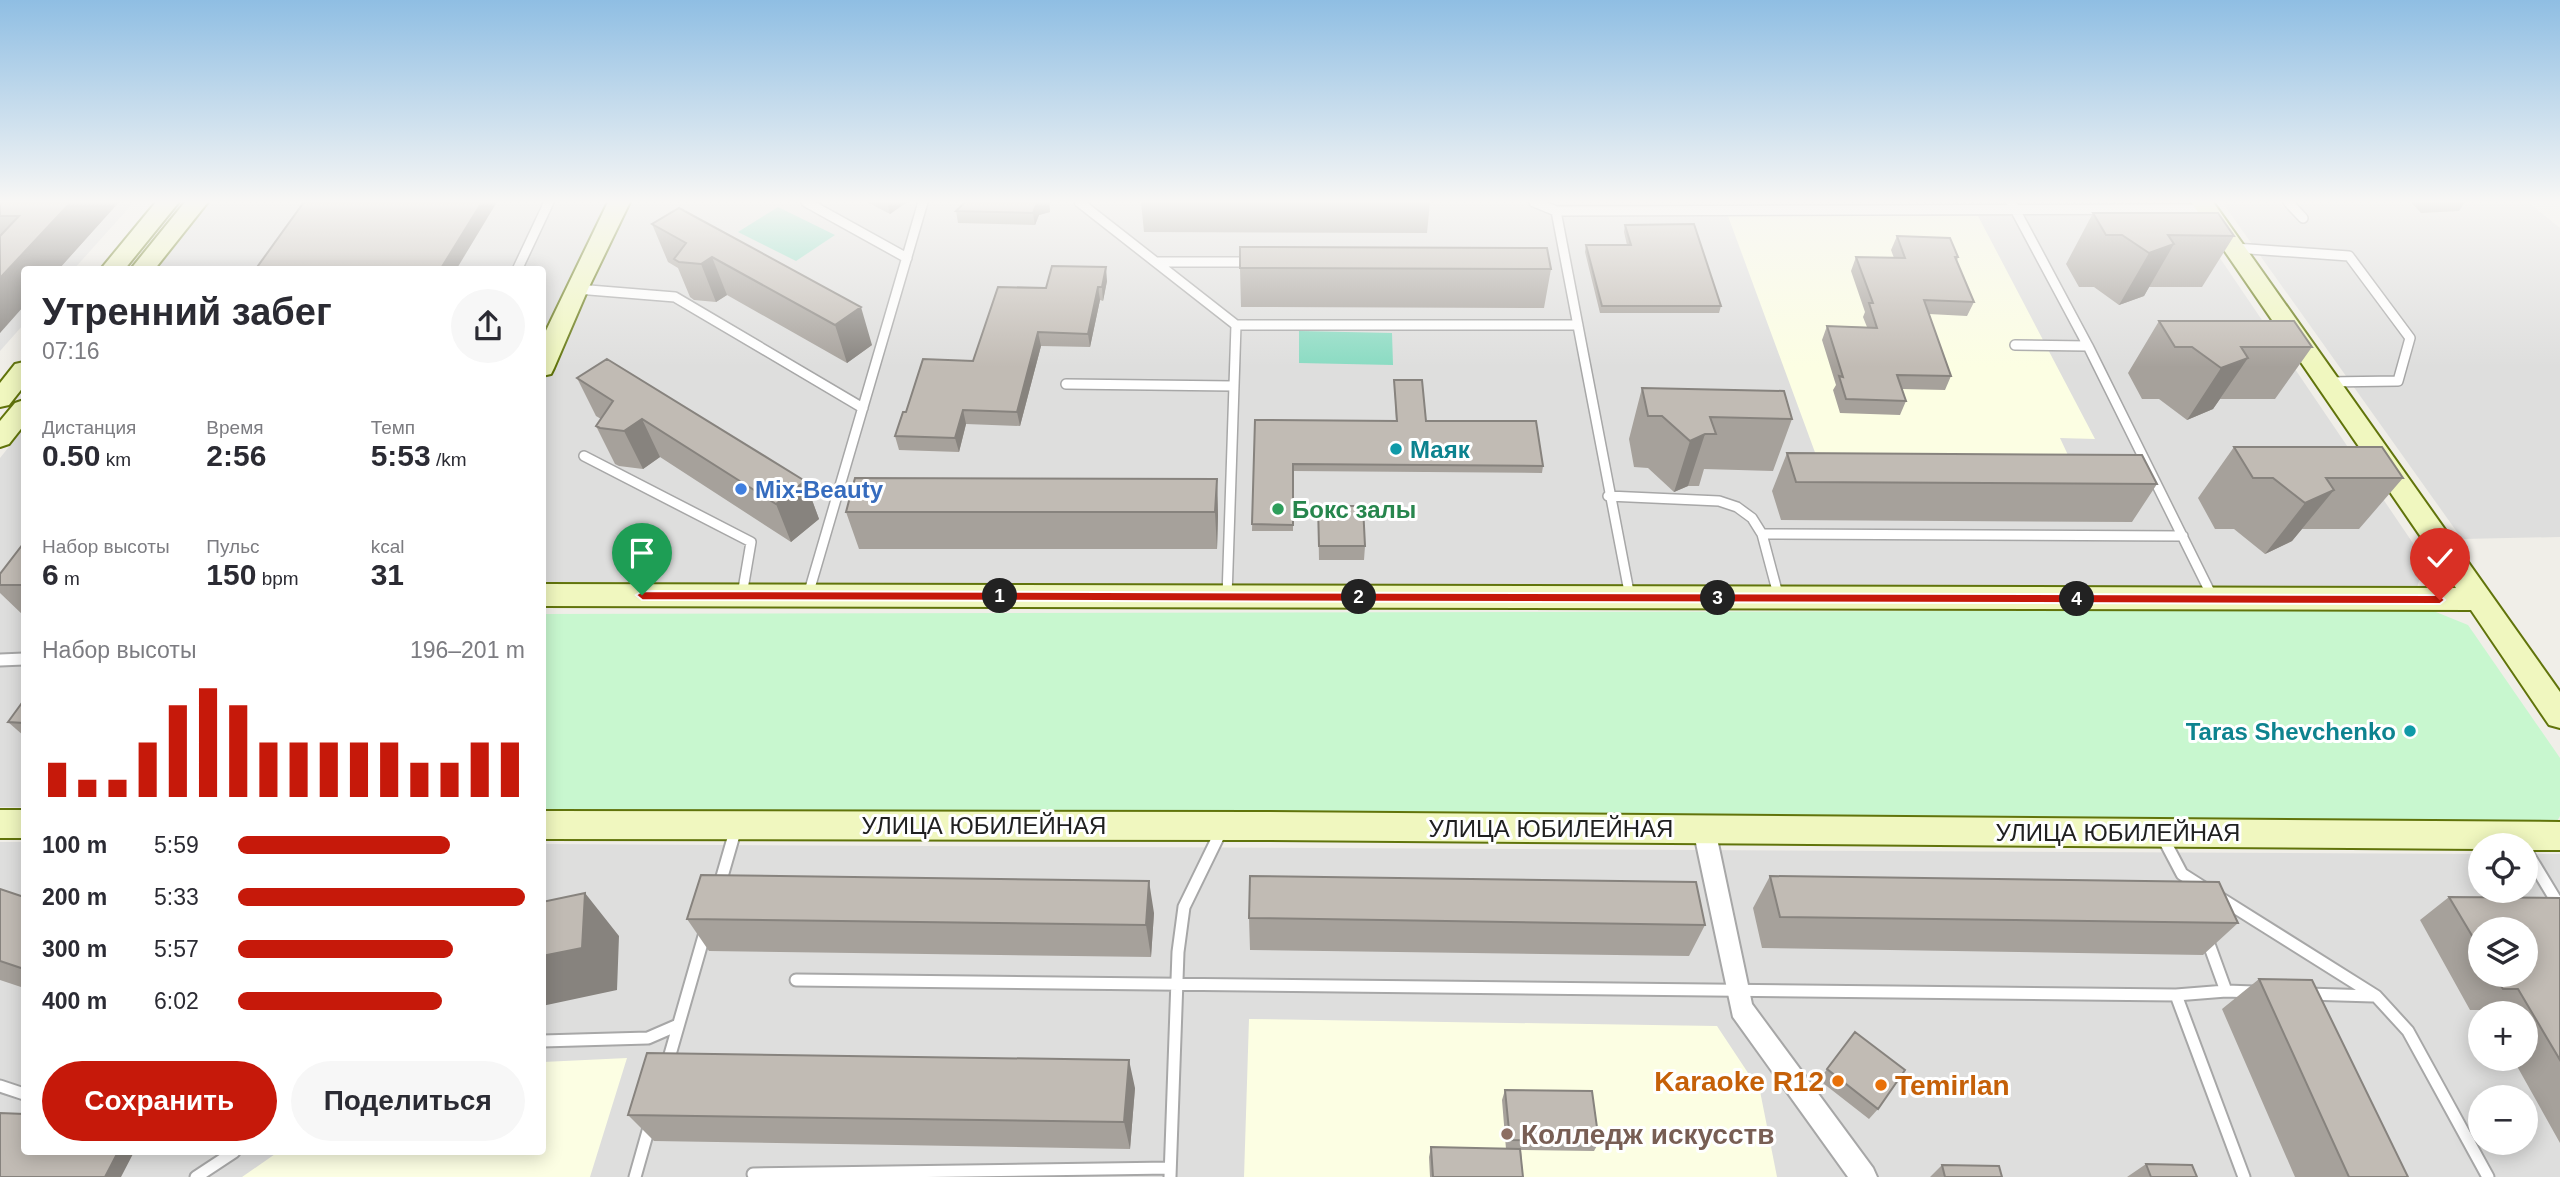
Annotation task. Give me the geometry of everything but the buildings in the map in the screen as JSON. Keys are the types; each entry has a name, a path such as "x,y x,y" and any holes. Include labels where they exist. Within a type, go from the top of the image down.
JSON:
{"street":[{"path":"546,357 592,257"},
{"path":"2240,257 2560,716"},
{"path":"0,399 21,374"},
{"path":"0,438 21,414"},
{"path":"546,595 2478,599"},
{"path":"0,824 21,824"},
{"name":"УЛИЦА ЮБИЛЕЙНАЯ","path":"546,825 1224,825 2160,832 2468,841"},
{"path":"1704,829 1741,1009 1864,1177"},
{"name":"УЛИЦА ЮБИЛЕЙНАЯ","path":"2538,840 2560,836"}],"lane":[{"path":"1149,257 1236,325 1578,326"},
{"path":"1565,257 1608,496 1630,598"},
{"path":"2040,257 2088,346 2213,599"},
{"path":"2327,382 2398,381 2410,338 2350,257"},
{"path":"808,596 907,258"},
{"path":"1155,262 1262,261"},
{"path":"576,289 675,298 863,408"},
{"path":"1227,597 1236,325"},
{"path":"2015,345 2088,346"},
{"path":"1066,384 1233,386"},
{"path":"584,456 751,542 741,596"},
{"path":"1608,496 1719,501 1737,507 1752,518 1762,534 1779,598"},
{"path":"1762,534 2183,536"},
{"path":"0,660 21,659"},
{"path":"713,905 737,825"},
{"path":"753,1174 1170,1173 1178,952 1184,907 1224,825"},
{"path":"2160,832 2192,900"},
{"path":"2538,870 2560,907"},
{"path":"2182,874 2376,996 2409,1031 2488,1177"},
{"path":"664,1075 709,918"},
{"path":"2202,926 2227,991"},
{"path":"796,980 1179,982 2176,995 2227,991 2267,992"},
{"path":"2294,993 2376,996"},
{"path":"2176,995 2244,1177"},
{"path":"546,1041 648,1038 678,1025"},
{"path":"0,1086 21,1093"},
{"path":"635,1177 653,1114"},
{"path":"196,1177 229,1155"}],"shaded area":[{"path":"0,257 85,257 77,266 21,266 21,327 0,351"},
{"path":"166,257 2219,257 2425,561 2416,591 546,585 546,266 158,266"},
{"path":"1743,257 1999,257 2095,439 2060,438 2074,468 1820,466"},
{"path":"2261,257 2560,257 2560,537 2462,539"},
{"path":"21,432 21,807 0,807 0,458"},
{"path":"0,842 21,842 21,1155 546,1155 546,844 2468,854 2468,903 2538,903 2538,854 2560,854 2560,1177 0,1177"},
{"name":"Колледж искусств","path":"1249,1019 1717,1026 1760,1091 1777,1177 1244,1177"},
{"path":"627,1058 590,1177 242,1177 274,1155 546,1155 546,1062"}],"green space":[{"path":"1299,331 1392,333 1393,365 1299,363"},
{"path":"2431,610 2468,625 2560,758 2560,816 2556,823 546,809 546,614"}],"place":[{"name":"Маяк","path":"1396,449"},
{"name":"Mix-Beauty","path":"741,489"},
{"name":"Бокс залы","path":"1278,509"},
{"name":"Taras Shevchenko","path":"2410,731"},
{"name":"Karaoke R12","path":"1838,1081"},
{"name":"Temirlan","path":"1881,1085"},
{"name":"Колледж искусств","path":"1507,1134"}],"route":[{"path":"642,595 2440,600"}]}
